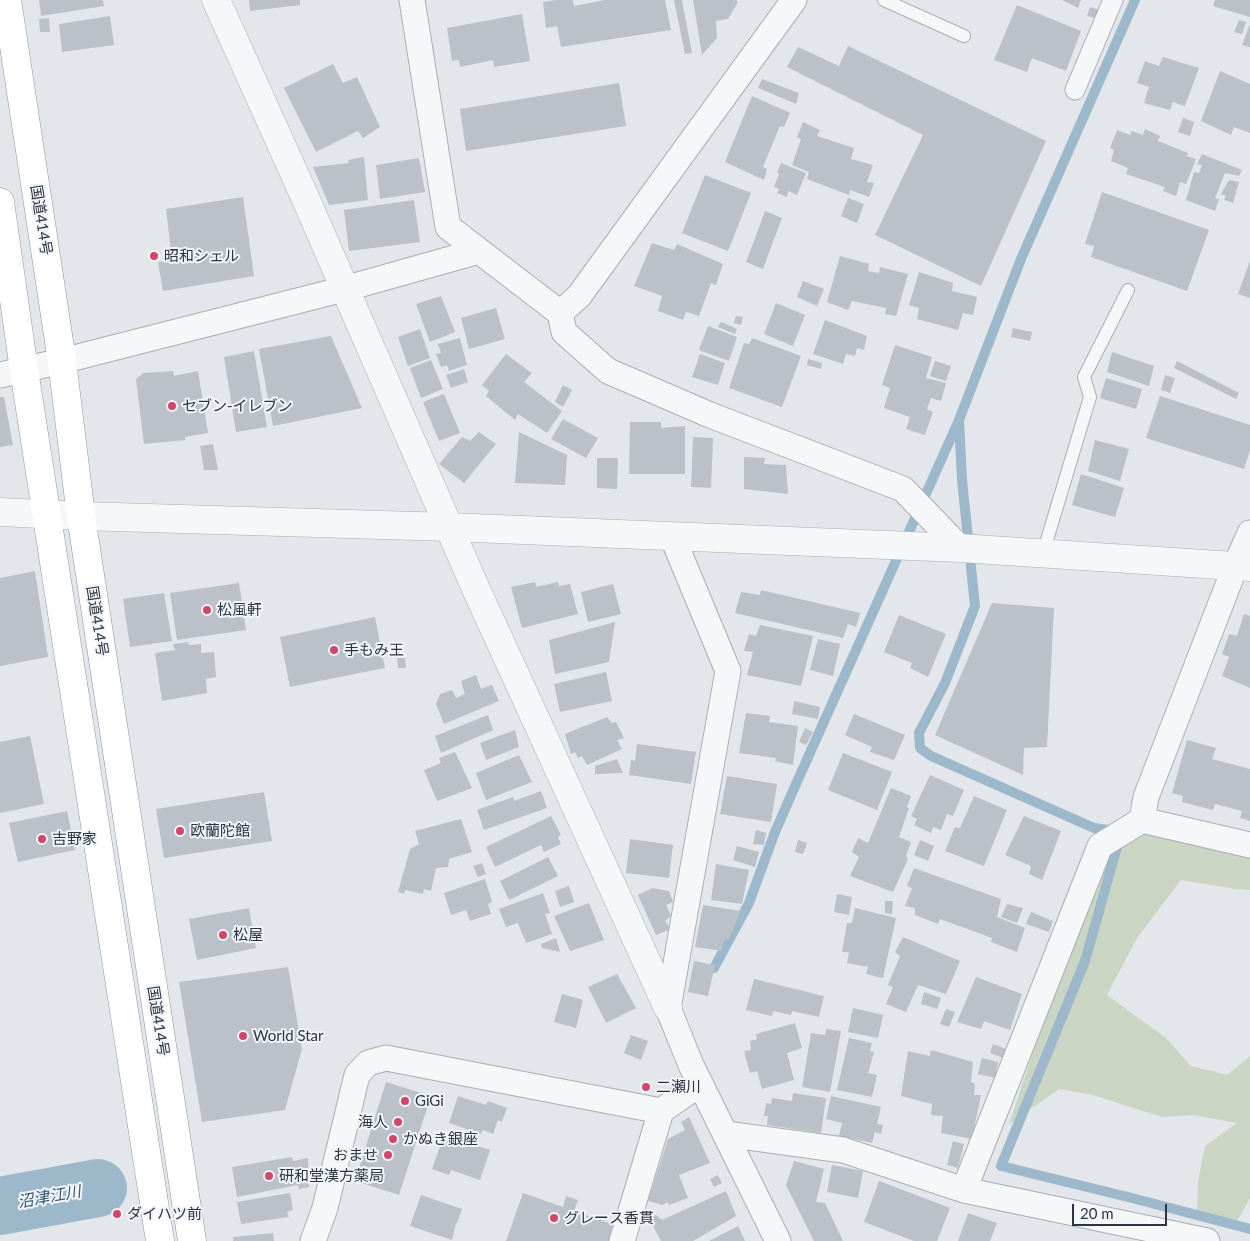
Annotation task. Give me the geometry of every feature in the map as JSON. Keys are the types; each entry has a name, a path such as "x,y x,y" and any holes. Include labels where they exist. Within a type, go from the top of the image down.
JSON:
{"highway":[{"name":"国道414号","path":"7,0 62,361 81,516 192,1241"},
{"path":"0,202 12,372 47,514 160,1241"}],"street":[{"path":"216,0 480,598 668,1008 700,1084 778,1241"},
{"path":"412,0 448,227 560,313 564,332 608,371 710,416 904,489 960,548"},
{"path":"560,313 579,296 794,0"},
{"path":"1075,90 1113,0"},
{"path":"12,372 344,289 479,251"},
{"path":"0,512 449,527 960,548 1242,567"},
{"path":"1142,820 1146,797 1242,567 1250,533"},
{"path":"668,1008 728,671 672,536"},
{"path":"964,1190 1100,846 1142,820 1250,845"},
{"path":"313,1241 325,1208 357,1075 368,1063 386,1058 661,1111"},
{"path":"622,1241 661,1111 700,1084"},
{"path":"726,1134 842,1150 964,1190 1207,1241"}],"lane":[{"path":"884,0 964,36"},
{"path":"1043,553 1090,398 1084,377 1128,290"}],"green space":[{"path":"1140,831 1250,848 1250,890 1181,880 1137,938 1107,995 1166,1038 1191,1066 1227,1075 1250,1056 1250,1198 1235,1225 1197,1215 1198,1181 1205,1146 1237,1123 1193,1115 1162,1117 1093,1095 1059,1089 1009,1124 1059,975 1095,857"}],"building":[{"path":"39,0 103,0 104,6 41,16"},
{"path":"249,0 300,0 300,5 250,11"},
{"path":"573,0 574,6 605,0 665,0 671,30 561,47 557,26 546,28 543,2"},
{"path":"674,0 682,0 692,53 685,54"},
{"path":"693,0 736,0 738,2 728,19 716,21 717,38 702,55"},
{"path":"1062,0 1081,0 1078,8"},
{"path":"1215,0 1250,0 1250,17 1213,6"},
{"path":"1017,5 1081,31 1066,71 1032,58 1027,72 994,60"},
{"path":"1090,7 1100,10 1098,19 1087,16"},
{"path":"522,14 530,61 494,67 493,60 460,67 459,60 452,61 447,28"},
{"path":"110,16 114,45 62,52 59,24"},
{"path":"49,18 50,32 40,32 39,19"},
{"path":"1239,20 1246,22 1242,34 1234,32"},
{"path":"1250,24 1250,47 1242,45"},
{"path":"848,46 1046,141 981,286 875,235 923,135 787,67 798,47 839,66"},
{"path":"1163,57 1199,68 1185,106 1173,102 1170,110 1144,103 1149,87 1137,83 1145,61 1159,66"},
{"path":"333,64 343,83 357,77 380,127 363,138 358,131 316,152 284,88"},
{"path":"1220,71 1250,84 1250,133 1234,127 1231,135 1201,121"},
{"path":"762,79 799,93 796,104 758,88"},
{"path":"619,83 626,126 466,151 460,109"},
{"path":"752,96 790,113 784,127 780,126 763,167 767,169 764,180 725,162"},
{"path":"1183,118 1194,122 1190,136 1178,132"},
{"path":"803,122 820,130 817,136 854,148 851,159 873,165 867,182 874,183 869,197 850,190 849,195 807,179 809,172 792,165 801,139 797,137"},
{"path":"1145,129 1160,136 1158,141 1188,153 1187,156 1196,159 1186,184 1180,182 1176,196 1163,191 1165,187 1126,174 1128,168 1111,161 1114,150 1110,148 1117,130 1130,135 1132,131 1143,135"},
{"path":"1202,154 1242,170 1239,176 1225,173 1215,198 1219,199 1215,211 1186,200 1194,172 1199,173 1202,165 1197,164"},
{"path":"364,157 368,200 329,205 313,167 349,163 348,160"},
{"path":"419,158 425,192 380,199 376,165"},
{"path":"781,163 806,173 797,195 788,191 787,197 777,193 779,189 774,187"},
{"path":"705,175 751,193 728,251 682,233"},
{"path":"1229,180 1239,182 1233,203 1224,200 1226,196 1221,194"},
{"path":"1102,192 1209,230 1187,291 1091,257 1094,246 1085,244"},
{"path":"243,197 254,276 163,291 158,262 172,260 166,209"},
{"path":"848,198 864,204 857,223 841,216"},
{"path":"414,200 420,242 349,251 344,210"},
{"path":"765,211 782,218 763,269 746,262"},
{"path":"652,243 674,250 677,244 723,264 716,285 711,283 699,316 686,312 683,320 658,311 662,296 634,286"},
{"path":"840,256 869,264 868,271 879,273 880,267 908,274 896,316 885,314 886,308 852,301 848,310 827,302"},
{"path":"1250,261 1250,298 1238,294"},
{"path":"919,272 953,283 952,291 977,297 973,315 963,313 958,330 917,319 919,308 909,305"},
{"path":"803,281 824,289 817,306 797,297"},
{"path":"441,296 455,332 430,342 416,304"},
{"path":"776,303 805,315 793,346 764,334"},
{"path":"496,308 505,339 469,349 461,318"},
{"path":"736,316 743,317 741,325 734,323"},
{"path":"825,320 867,336 864,350 857,348 855,356 846,354 843,364 813,354"},
{"path":"721,322 737,329 735,334 718,327"},
{"path":"708,326 737,337 729,361 699,350"},
{"path":"1013,328 1032,332 1030,341 1011,337"},
{"path":"420,329 430,358 408,366 398,337"},
{"path":"331,336 362,408 273,426 259,349"},
{"path":"460,338 467,365 449,371 447,365 441,367 436,354 441,353 438,344"},
{"path":"752,338 801,356 782,407 729,388 744,343 749,344"},
{"path":"895,345 932,357 926,378 946,383 941,401 931,398 927,409 933,412 925,435 906,429 910,417 884,408 890,388 882,385"},
{"path":"254,351 267,427 236,432 224,357"},
{"path":"1112,352 1154,366 1149,386 1107,372"},
{"path":"506,354 532,373 524,382 562,411 547,433 518,414 515,420 486,396 489,391 482,385"},
{"path":"700,354 725,363 718,385 692,377"},
{"path":"808,359 822,363 821,369 807,365"},
{"path":"431,360 443,389 421,398 410,368"},
{"path":"935,361 951,366 946,381 930,376"},
{"path":"1177,361 1239,393 1236,399 1174,368"},
{"path":"464,369 468,382 451,388 446,375"},
{"name":"セブン-イレブン","path":"173,371 174,376 198,371 208,433 185,437 185,440 144,444 136,379 143,373"},
{"path":"1165,375 1175,378 1170,393 1161,390"},
{"path":"1106,378 1142,389 1136,409 1100,398"},
{"path":"563,385 572,390 563,407 555,402"},
{"path":"444,394 460,433 439,441 423,402"},
{"path":"1160,396 1250,425 1250,450 1244,469 1146,438"},
{"path":"0,397 4,397 13,445 0,447"},
{"path":"563,419 598,438 586,458 551,439"},
{"path":"630,422 661,422 661,428 685,426 685,474 629,474"},
{"path":"479,432 496,444 464,483 439,464 462,437 470,441"},
{"path":"519,432 567,455 565,485 515,483"},
{"path":"693,437 713,438 711,488 691,487"},
{"path":"1095,440 1129,449 1120,481 1088,471"},
{"path":"213,444 218,470 204,470 200,446"},
{"path":"744,457 765,458 764,464 786,465 788,494 744,489"},
{"path":"597,458 618,458 617,489 597,488"},
{"path":"1081,474 1124,488 1115,517 1072,505"},
{"path":"35,571 48,657 0,666 0,578"},
{"path":"535,582 536,587 558,582 559,586 570,584 578,614 522,628 511,587"},
{"path":"239,583 246,630 177,640 170,593"},
{"path":"613,584 621,614 588,622 581,592"},
{"path":"761,590 860,613 856,627 848,624 843,638 735,613 741,592 760,595"},
{"path":"164,593 172,641 130,647 123,599"},
{"path":"992,603 1054,608 1047,747 1024,748 1023,775 935,735"},
{"path":"1244,614 1250,616 1250,688 1222,676 1229,657 1222,654 1229,634 1237,636"},
{"path":"899,615 946,634 928,677 910,668 912,663 884,652"},
{"path":"375,617 385,668 290,687 280,637"},
{"path":"615,622 609,662 555,674 549,640"},
{"path":"760,625 813,636 801,686 747,675 753,652 744,651 749,634 756,636"},
{"path":"818,639 840,644 833,676 810,670"},
{"path":"188,642 189,645 201,644 201,653 214,652 216,677 206,679 207,693 162,701 155,653 175,650 173,644"},
{"path":"397,658 405,658 406,668 398,668"},
{"path":"606,672 612,701 560,712 554,684"},
{"path":"476,675 481,689 492,685 499,701 444,724 436,704 440,694 452,690 456,698 465,694 461,681"},
{"path":"794,701 820,707 818,719 792,714"},
{"path":"746,713 770,716 769,722 798,726 793,765 775,761 776,758 739,753"},
{"path":"854,714 905,735 894,760 870,752 872,747 845,735"},
{"path":"488,715 493,730 441,753 435,736"},
{"path":"607,717 612,723 616,722 624,738 617,740 622,749 587,765 582,756 578,758 575,752 571,754 565,734"},
{"path":"805,728 813,732 806,745 799,742"},
{"path":"515,730 519,747 486,760 480,743"},
{"path":"30,736 44,804 0,813 0,742"},
{"path":"1187,740 1216,748 1212,759 1250,769 1250,821 1240,818 1242,811 1215,804 1213,810 1182,802 1183,796 1172,793"},
{"path":"637,744 696,752 691,784 629,775 631,760 635,761"},
{"path":"455,752 472,788 437,801 424,770 441,763 439,758"},
{"path":"843,753 892,772 877,810 828,790"},
{"path":"519,755 532,782 486,800 476,773"},
{"path":"617,759 623,773 595,774 595,766"},
{"path":"930,775 964,790 953,816 947,814 941,830 933,827 931,833 914,825 917,819 911,816"},
{"path":"727,776 777,784 771,822 720,814"},
{"path":"891,788 911,796 899,837 911,842 906,856 908,859 893,892 850,876 859,857 852,852 858,838 868,843"},
{"path":"541,791 547,808 484,830 477,810 513,797 514,801"},
{"path":"264,792 272,841 164,858 156,809"},
{"path":"974,796 1007,810 984,866 945,851 955,827 960,828"},
{"path":"67,811 75,850 18,862 9,823"},
{"path":"551,816 561,835 558,837 561,844 544,852 541,845 495,867 486,847"},
{"path":"1024,816 1061,831 1042,880 1029,874 1031,866 1005,855"},
{"path":"461,819 472,852 449,859 448,867 436,868 431,891 424,889 423,894 405,890 404,894 398,892 410,849 419,844 415,831"},
{"path":"756,830 766,833 764,845 753,844"},
{"path":"630,839 673,845 669,878 626,873"},
{"path":"798,840 807,843 803,854 795,852"},
{"path":"920,840 934,846 928,861 914,855"},
{"path":"737,846 759,852 755,867 733,860"},
{"path":"548,857 558,876 509,900 500,881"},
{"path":"482,863 486,874 478,877 473,866"},
{"path":"716,864 749,870 742,904 711,900"},
{"path":"914,868 1001,899 997,917 1025,928 1017,952 991,942 992,938 940,919 938,924 915,915 915,908 905,906 912,888 907,886"},
{"path":"485,879 492,902 488,904 491,914 470,921 466,910 451,915 444,893"},
{"path":"569,886 574,902 560,907 555,891"},
{"path":"652,888 669,891 673,902 666,905 671,916 665,921 671,929 656,935 638,895"},
{"path":"543,893 550,913 545,914 552,934 526,943 518,923 506,927 499,909"},
{"path":"837,894 852,897 849,915 834,912"},
{"path":"885,901 893,901 892,914 885,913"},
{"path":"589,903 604,940 570,951 554,916"},
{"path":"1007,904 1023,908 1017,923 1001,917"},
{"path":"703,905 741,911 728,940 723,939 722,951 695,947"},
{"path":"249,908 256,948 197,960 189,919"},
{"path":"855,908 896,918 883,978 866,974 868,967 847,963 849,952 842,952 847,923 852,923"},
{"path":"1031,912 1053,921 1049,932 1026,924"},
{"path":"903,937 960,961 946,994 918,985 906,1012 886,1004 893,987 888,985 900,956 895,952"},
{"path":"556,938 560,952 542,948 541,944"},
{"path":"694,961 715,965 708,996 688,992"},
{"path":"288,967 302,1049 285,1110 202,1122 179,982"},
{"path":"617,974 636,1008 606,1023 588,987"},
{"path":"976,977 1022,994 1010,1030 984,1021 981,1029 957,1022"},
{"path":"754,979 824,996 819,1017 792,1011 791,1015 773,1011 772,1016 746,1010"},
{"path":"924,992 941,998 937,1009 921,1004"},
{"path":"562,994 583,1000 576,1028 554,1022"},
{"path":"853,1008 883,1015 878,1038 848,1032"},
{"path":"946,1009 955,1012 949,1027 940,1024"},
{"path":"795,1023 802,1048 787,1053 794,1080 762,1089 757,1071 750,1073 744,1051 751,1050 750,1041 757,1039 756,1034"},
{"path":"826,1029 841,1031 830,1092 802,1087 811,1033 825,1035"},
{"path":"631,1035 648,1041 641,1060 624,1053"},
{"path":"849,1038 872,1043 870,1051 874,1052 868,1073 877,1075 872,1097 837,1090"},
{"path":"993,1044 1006,1049 1003,1058 990,1053"},
{"path":"931,1050 973,1062 971,1082 975,1084 974,1095 981,1095 972,1139 941,1133 943,1116 931,1115 932,1104 901,1096 908,1051 930,1056"},
{"path":"982,1058 998,1062 995,1078 978,1074"},
{"name":"かぬき銀座","path":"386,1082 431,1096 399,1195 355,1181"},
{"path":"793,1093 826,1098 821,1133 767,1125 768,1116 764,1116 766,1103 771,1104 772,1098 792,1101"},
{"path":"458,1096 486,1105 488,1101 507,1108 502,1122 498,1120 493,1134 483,1130 481,1134 449,1123"},
{"path":"831,1096 881,1107 877,1124 883,1125 881,1134 875,1132 872,1143 839,1136 842,1123 826,1119"},
{"path":"689,1117 710,1163 679,1175 688,1198 669,1205 668,1202 662,1205 648,1201 668,1139 685,1130 681,1122"},
{"path":"444,1135 490,1150 480,1180 451,1170 449,1175 432,1169"},
{"path":"953,1141 964,1144 958,1168 947,1165"},
{"path":"292,1157 293,1161 308,1158 309,1187 299,1189 298,1185 237,1197 232,1167"},
{"path":"794,1161 824,1169 816,1202 825,1203 843,1241 814,1241 786,1185"},
{"path":"832,1165 863,1171 858,1198 827,1192"},
{"path":"718,1175 722,1183 714,1187 710,1179"},
{"path":"879,1181 950,1208 937,1241 914,1241 864,1222"},
{"path":"726,1191 736,1216 693,1241 661,1241 649,1218 656,1215 662,1220"},
{"path":"290,1193 293,1210 287,1212 289,1217 241,1224 237,1202"},
{"name":"グレース香貫","path":"523,1193 563,1207 566,1196 578,1200 574,1211 615,1225 610,1241 506,1241"},
{"path":"421,1195 462,1209 452,1240 410,1226"},
{"path":"968,1213 997,1223 990,1241 958,1241"},
{"path":"738,1226 745,1241 709,1241"},
{"path":"273,1233 274,1241 233,1241 233,1237"}],"waterway":[{"path":"714,968 749,903 775,832 959,420 1021,259 1135,0"},
{"path":"959,420 962,480 975,606 945,683 919,733 920,748 931,756 1094,828 1115,831"},
{"path":"1119,840 1085,961 1001,1166 1250,1229"},
{"name":"沼津江川","path":"0,1206 98,1188"}],"place":[{"name":"昭和シェル","path":"154,256"},
{"name":"セブン-イレブン","path":"172,406"},
{"name":"松風軒","path":"207,610"},
{"name":"手もみ王","path":"334,650"},
{"name":"欧蘭陀館","path":"180,831"},
{"name":"吉野家","path":"42,839"},
{"name":"松屋","path":"223,935"},
{"name":"World Star","path":"243,1036"},
{"name":"二瀬川","path":"646,1087"},
{"name":"GiGi","path":"405,1101"},
{"name":"海人","path":"398,1122"},
{"name":"かぬき銀座","path":"393,1139"},
{"name":"おませ","path":"388,1155"},
{"name":"研和堂漢方薬局","path":"269,1176"},
{"name":"ダイハツ前","path":"117,1214"},
{"name":"グレース香貫","path":"554,1218"}]}
